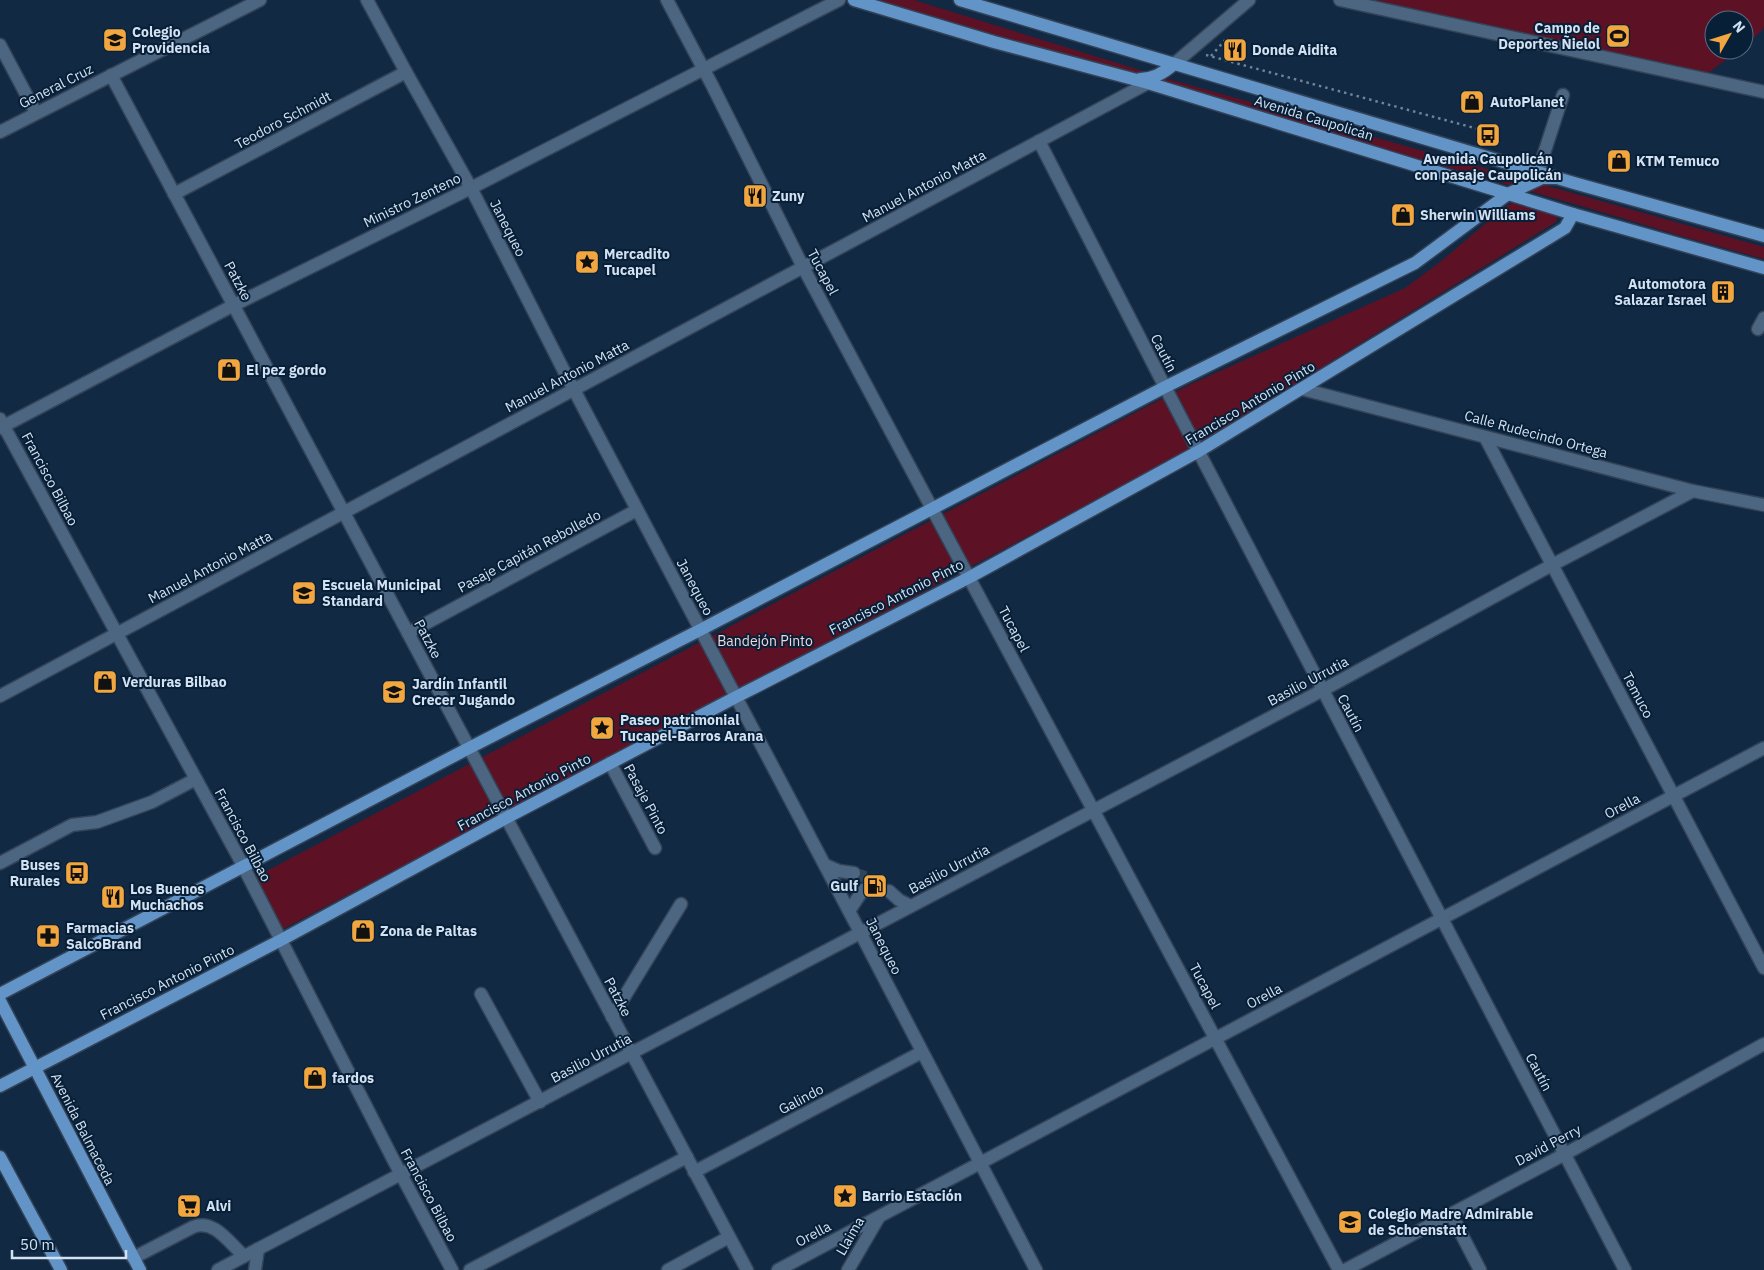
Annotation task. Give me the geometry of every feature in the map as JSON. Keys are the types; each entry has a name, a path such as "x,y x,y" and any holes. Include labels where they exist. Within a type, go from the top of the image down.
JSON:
{"main road":[{"name":"Avenida Caupolicán","path":"854,0 994,42 1148,83 1574,214 1764,268"},
{"name":"Avenida Caupolicán","path":"960,0 1556,178 1764,236"},
{"path":"1125,77 1144,79 1154,77 1174,64"},
{"path":"0,994 1165,387 1415,263 1508,194 1542,178 1556,178"},
{"name":"Francisco Antonio Pinto","path":"0,1086 281,940 610,763 970,576 1199,451 1302,390 1565,228 1574,214"},
{"name":"Avenida Balmaceda","path":"0,1001 140,1270"},
{"path":"0,1157 61,1270"}],"street":[{"name":"General Cruz","path":"0,132 260,0"},
{"name":"Janequeo","path":"367,0 471,188 574,389 1036,1270"},
{"name":"Tucapel","path":"667,0 705,70 803,267 970,576 1339,1270"},
{"name":"Ministro Zenteno","path":"1,424 234,305 705,70 839,0"},
{"path":"1174,64 1249,0"},
{"path":"1340,0 1764,92"},
{"path":"0,45 36,113"},
{"name":"Teodoro Schmidt","path":"174,194 406,72"},
{"name":"Patzke","path":"111,75 747,1270"},
{"name":"Manuel Antonio Matta","path":"0,696 1148,83"},
{"path":"1538,172 1563,95"},
{"name":"Cautín","path":"1038,142 1625,1270"},
{"name":"Calle Rudecindo Ortega","path":"1302,390 1693,491 1764,505"},
{"name":"Francisco Bilbao","path":"1,424 244,867 401,1175 452,1270"},
{"name":"Temuco","path":"1485,437 1764,968"},
{"name":"Basilio Urrutia","path":"218,1270 1323,690 1552,565 1693,491"},
{"name":"Pasaje Capitán Rebolledo","path":"408,633 638,510"},
{"name":"Orella","path":"778,1270 1764,748"},
{"name":"Pasaje Pinto","path":"610,763 655,848"},
{"path":"0,862 72,825 97,822 152,802 196,779"},
{"path":"825,865 839,871 854,873"},
{"path":"849,911 863,890"},
{"path":"889,891 899,900 911,906"},
{"path":"612,1017 681,904"},
{"path":"481,994 540,1102"},
{"name":"David Perry","path":"1345,1270 1565,1154 1764,1044"},
{"name":"Galindo","path":"694,1172 922,1052"},
{"path":"470,1270 687,1157"},
{"path":"1451,1214 1480,1270"},
{"name":"Llaima","path":"848,1270 879,1217"},
{"path":"133,1258 193,1227 201,1225 212,1227 244,1256"},
{"path":"668,1270 729,1237"},
{"path":"255,1270 258,1249"}],"path":[{"path":"1190,51 1493,133"}],"green space":[{"path":"872,0 914,0 1172,80 1764,247 1764,259 1681,236"},
{"name":"Campo de Deportes Ñielol","path":"1360,0 1764,0 1764,26 1754,38 1754,10 1704,10 1704,60 1726,60 1703,77"},
{"name":"Bandejón Pinto","path":"1514,202 1558,213 1556,222 1219,431 1163,464 1004,549 281,930 255,877 1146,407 1191,384 1405,288 1440,262 1505,207"}],"tunnel":[{"path":"854,873 876,881 889,891"}],"place":[{"name":"Campo de Deportes Ñielol","path":"1618,36"},
{"name":"Colegio Providencia","path":"115,40"},
{"name":"Donde Aidita","path":"1235,50"},
{"name":"AutoPlanet","path":"1472,102"},
{"name":"Avenida Caupolicán con pasaje Caupolicán","path":"1488,135"},
{"name":"KTM Temuco","path":"1619,161"},
{"name":"Zuny","path":"755,196"},
{"name":"Sherwin Williams","path":"1403,215"},
{"name":"Mercadito Tucapel","path":"587,262"},
{"name":"Automotora Salazar Israel","path":"1723,292"},
{"name":"El pez gordo","path":"229,370"},
{"name":"Escuela Municipal Standard","path":"304,593"},
{"name":"Verduras Bilbao","path":"105,682"},
{"name":"Jardín Infantil Crecer Jugando","path":"394,692"},
{"name":"Paseo patrimonial Tucapel-Barros Arana","path":"602,728"},
{"name":"Buses Rurales","path":"77,873"},
{"name":"Gulf","path":"875,886"},
{"name":"Los Buenos Muchachos","path":"113,897"},
{"name":"Zona de Paltas","path":"363,931"},
{"name":"Farmacias SalcoBrand","path":"48,936"},
{"name":"fardos","path":"315,1078"},
{"name":"Barrio Estación","path":"845,1196"},
{"name":"Alvi","path":"189,1206"},
{"name":"Colegio Madre Admirable de Schoenstatt","path":"1350,1222"}]}
